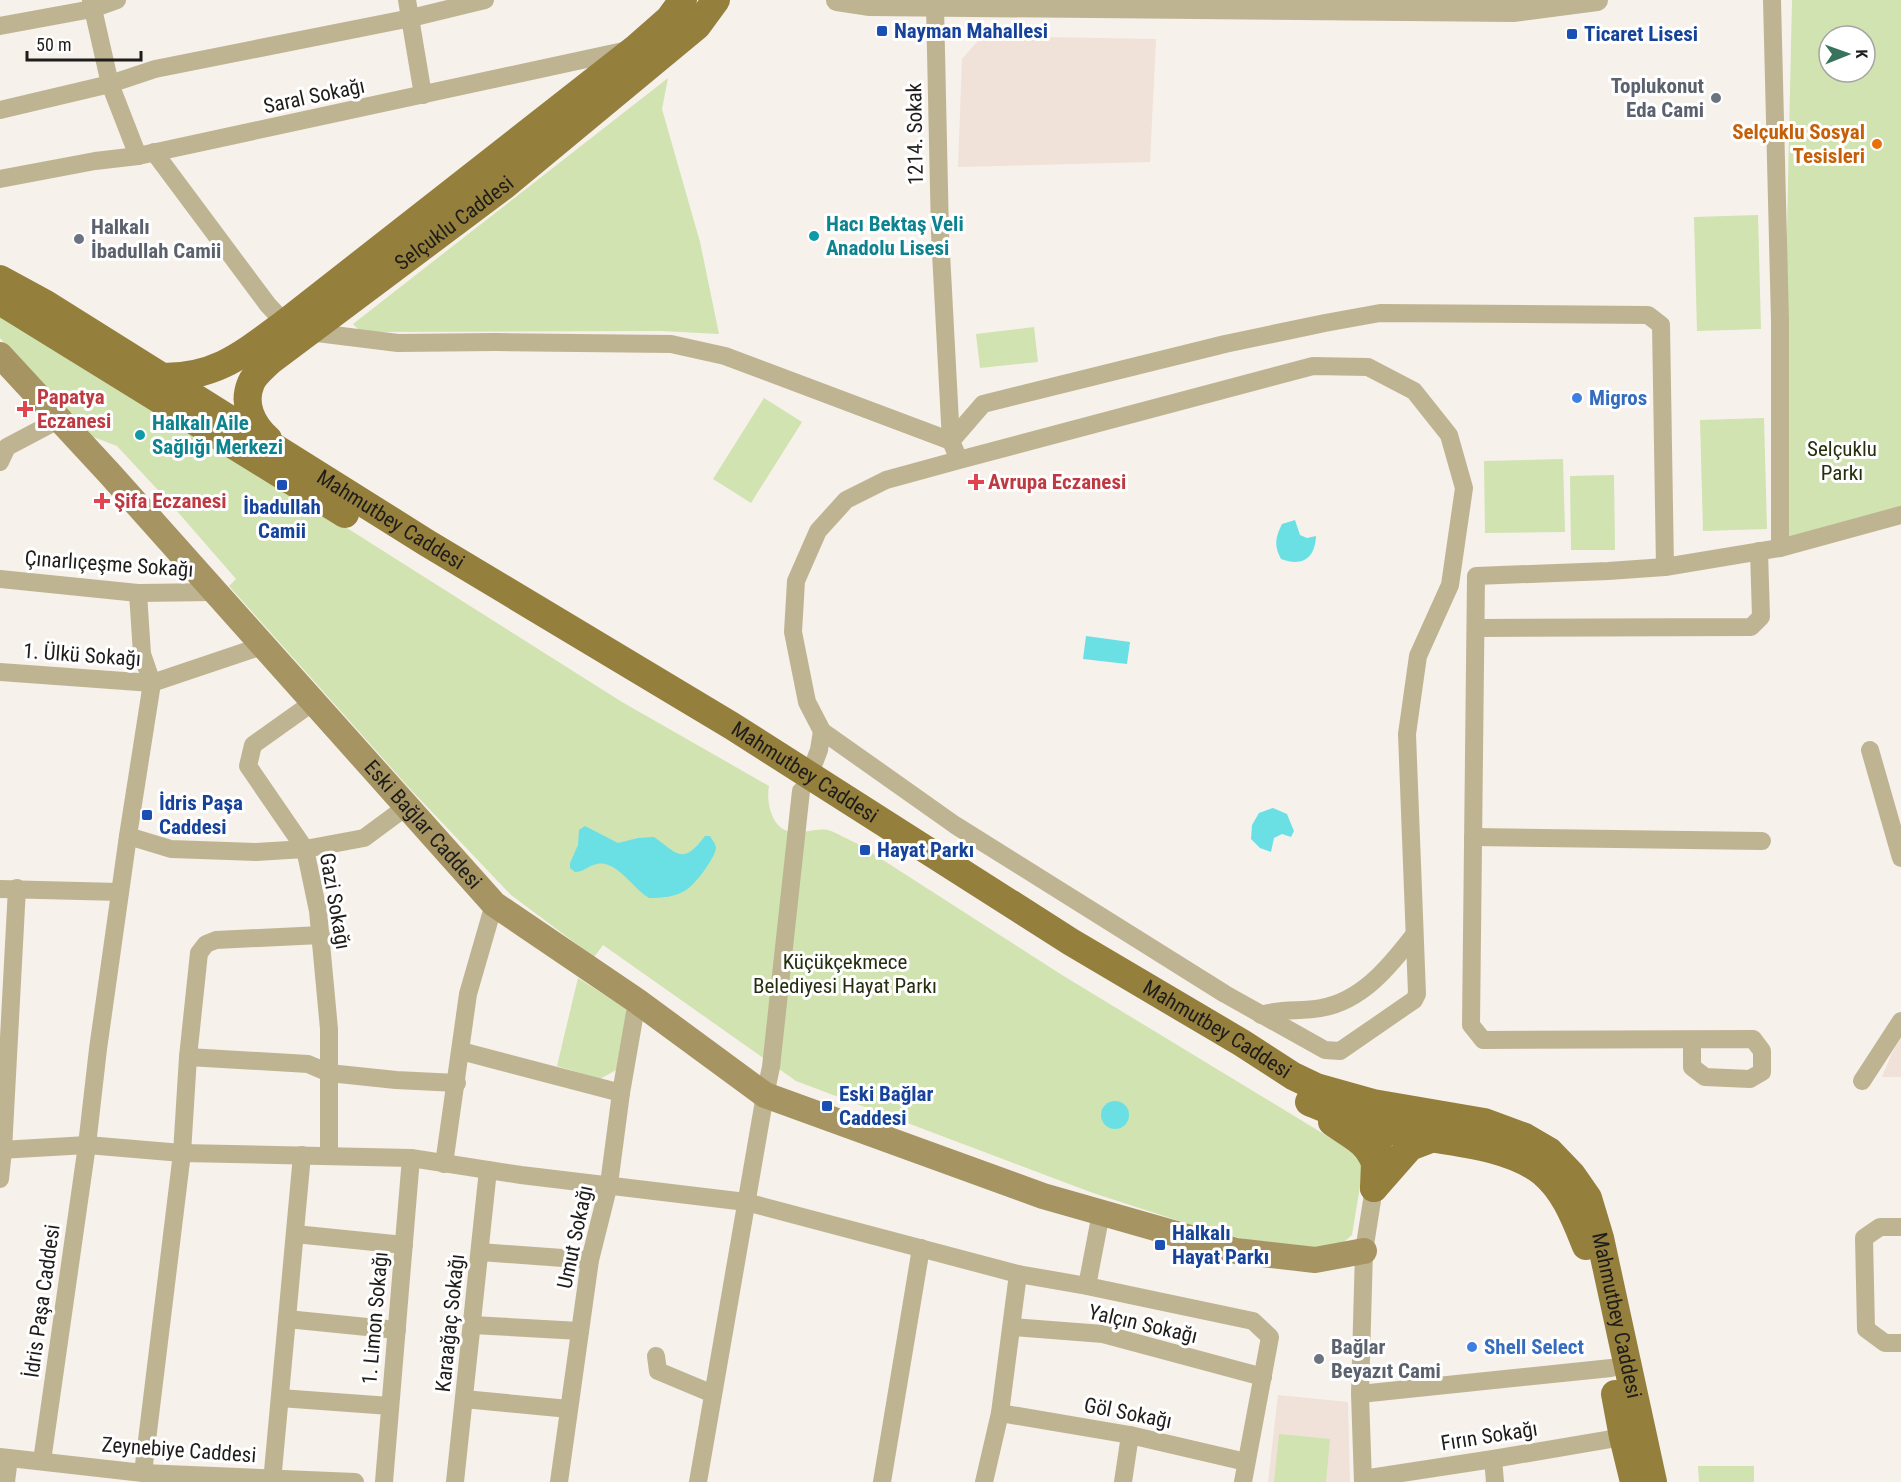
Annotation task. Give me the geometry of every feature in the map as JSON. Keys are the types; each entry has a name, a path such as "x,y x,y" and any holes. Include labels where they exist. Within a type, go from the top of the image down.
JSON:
{"main road":[{"name":"Selçuklu Caddesi","path":"283,452 262,434 252,420 247,402 251,381 297,327 636,48 669,19 683,0"},
{"name":"Selçuklu Caddesi","path":"236,359 297,327 505,185 697,26 716,0"},
{"name":"Mahmutbey Caddesi","path":"0,279 46,304 160,377 210,419 283,452 427,543 732,726 805,784 841,819 1293,1095 1356,1121 1484,1122 1525,1137 1549,1151 1572,1175 1588,1198 1600,1238 1653,1482"},
{"name":"Mahmutbey Caddesi","path":"0,301 210,419 805,784 1242,1043 1293,1076 1316,1087 1347,1096 1393,1123 1431,1139 1477,1147 1515,1157 1541,1172 1562,1193 1575,1217 1587,1249 1601,1311 1623,1437 1634,1482"},
{"name":"Eski Bağlar Caddesi","path":"0,355 494,904 638,1001 765,1095 1043,1196 1236,1251 1315,1260 1364,1251"},
{"path":"160,377 196,375 236,359"},
{"path":"210,419 209,398 236,359"},
{"path":"1306,1101 1370,1150 1375,1175"},
{"path":"1375,1175 1393,1123"},
{"path":"1375,1175 1410,1147 1431,1139"}],"street":[{"path":"0,27 91,4 117,0"},
{"path":"407,0 423,96"},
{"path":"0,110 110,84 154,69 411,18 485,0"},
{"path":"837,0 870,5 935,6 1488,5 1513,11 1598,0"},
{"path":"1772,0 1780,321 1780,548"},
{"path":"91,4 110,84 146,154 268,305 297,327 398,343 671,344 725,356 951,441 983,404 1225,344 1380,313 1648,315 1661,325 1665,567"},
{"name":"1214. Sokak","path":"935,6 940,234 951,441 959,460"},
{"name":"Saral Sokağı","path":"0,179 146,154 423,96 636,48"},
{"path":"1313,366 1368,367 1414,391 1449,435 1464,488 1450,585 1418,656 1407,734 1417,981 1414,1000 1340,1051 1325,1050 1261,1015 955,825 822,731 807,702 793,632 796,581 818,531 846,500 886,480 1313,366"},
{"path":"0,462 7,447 60,419"},
{"path":"1692,1040 1483,1040 1471,1025 1476,576 1665,567 1780,548 1901,515"},
{"path":"1476,628 1750,627 1761,617 1759,551"},
{"name":"Çınarlıçeşme Sokağı","path":"0,579 138,593 214,592"},
{"path":"138,593 142,654 152,683"},
{"name":"1. Ülkü Sokağı","path":"0,672 152,683 262,646"},
{"name":"İdris Paşa Caddesi","path":"42,1461 120,892 152,683"},
{"name":"Gazi Sokağı","path":"312,703 254,745 248,766 305,849 318,911 329,1029 329,1155"},
{"path":"698,1482 771,1067 805,784 819,750 822,731"},
{"path":"1870,750 1901,858"},
{"path":"128,836 171,849 256,852 305,849 364,838 406,807"},
{"path":"1473,837 1762,841"},
{"path":"0,1179 9,888 120,892"},
{"path":"444,1164 468,994 494,904"},
{"path":"143,1473 182,1153 197,960 203,948 216,940 321,934"},
{"path":"1261,1015 1273,1011 1319,1009 1350,998 1390,966 1414,934"},
{"name":"Umut Sokağı","path":"559,1482 590,1260 609,1184 621,1093 638,1001"},
{"path":"1862,1081 1901,1021"},
{"path":"461,1051 621,1093"},
{"path":"188,1057 308,1064 330,1073 457,1083"},
{"path":"2,1150 87,1145 182,1153 411,1158 488,1170 746,1202 1018,1274 1253,1321 1270,1337 1243,1482"},
{"path":"272,1480 302,1155"},
{"name":"1. Limon Sokağı","path":"384,1482 411,1158"},
{"name":"Karaağaç Sokağı","path":"454,1482 488,1170"},
{"path":"1363,1480 1360,1394 1364,1251 1375,1175"},
{"path":"1087,1286 1101,1213"},
{"path":"1901,1227 1880,1227 1864,1238 1866,1329 1884,1343 1901,1343"},
{"path":"295,1234 404,1245"},
{"path":"882,1482 921,1248"},
{"path":"480,1252 590,1260"},
{"path":"984,1482 999,1413 1018,1274"},
{"path":"287,1320 397,1330"},
{"path":"472,1325 580,1331"},
{"name":"Yalçın Sokağı","path":"1012,1327 1103,1334 1263,1377"},
{"path":"656,1356 658,1371 713,1394"},
{"path":"1360,1394 1611,1368"},
{"path":"280,1398 390,1406"},
{"path":"464,1399 569,1409"},
{"name":"Göl Sokağı","path":"999,1413 1130,1435 1246,1462"},
{"path":"1124,1482 1130,1435"},
{"name":"Fırın Sokağı","path":"1363,1480 1421,1476 1493,1459 1623,1437"},
{"path":"4,1458 6,1482"},
{"name":"Zeynebiye Caddesi","path":"4,1458 143,1473 355,1482"},
{"path":"1493,1459 1495,1482"}],"shaded area":[{"path":"982,36 1156,39 1150,162 958,167 962,59"},
{"path":"1901,1038 1901,1077 1882,1077 1892,1053"},
{"path":"1278,1395 1348,1402 1350,1482 1268,1482"}],"green space":[{"name":"Selçuklu Parkı","path":"1792,0 1901,0 1901,515 1780,548"},
{"path":"668,78 662,109 700,242 719,334 661,331 361,332 353,324"},
{"path":"1758,215 1761,329 1697,331 1694,217"},
{"name":"Küçükçekmece Belediyesi Hayat Parkı","path":"0,313 328,516 622,702 769,786 768,799 771,814 784,830 795,832 828,830 858,844 1062,975 1355,1153 1363,1168 1352,1235 1337,1248 1313,1254 1213,1232 1093,1193 796,1081 603,945 594,957 511,895 412,791 229,586 236,579 170,503 117,446 88,435 0,338"},
{"path":"1034,327 1038,362 980,368 976,334"},
{"path":"764,398 802,422 751,503 713,479"},
{"path":"1764,418 1767,529 1703,531 1700,420"},
{"path":"1563,459 1565,532 1485,533 1484,461"},
{"path":"1614,475 1615,550 1571,550 1570,476"},
{"path":"578,978 625,1008 627,1013 616,1070 600,1079 557,1066"},
{"path":"1279,1434 1330,1439 1326,1482 1274,1482"},
{"path":"1698,1466 1754,1466 1754,1482 1699,1482"}],"water":[{"path":"1295,520 1300,535 1307,538 1316,536 1310,555 1296,562 1281,559 1276,542 1282,524"},
{"path":"1086,636 1130,642 1127,664 1083,659"},
{"path":"1273,808 1287,814 1294,831 1291,837 1282,834 1274,838 1271,852 1260,848 1251,839 1252,825 1259,813"},
{"path":"585,826 618,843 654,837 669,849 681,854 691,851 705,836 710,836 716,848 708,864 690,887 673,896 649,898 611,866 597,864 575,872 570,868 578,845 579,830"},
{"path":"1115,1101 1125,1105 1129,1115 1125,1125 1115,1129 1105,1125 1101,1115 1105,1105"}],"place":[{"name":"Nayman Mahallesi","path":"882,31"},
{"name":"Ticaret Lisesi","path":"1572,34"},
{"name":"Toplukonut Eda Cami","path":"1716,98"},
{"name":"Selçuklu Sosyal Tesisleri","path":"1877,144"},
{"name":"Hacı Bektaş Veli Anadolu Lisesi","path":"814,236"},
{"name":"Halkalı İbadullah Camii","path":"79,239"},
{"name":"Migros","path":"1577,398"},
{"name":"Papatya Eczanesi","path":"25,409"},
{"name":"Halkalı Aile Sağlığı Merkezi","path":"140,435"},
{"name":"Avrupa Eczanesi","path":"976,482"},
{"name":"İbadullah Camii","path":"282,485"},
{"name":"Şifa Eczanesi","path":"102,501"},
{"name":"İdris Paşa Caddesi","path":"147,815"},
{"name":"Hayat Parkı","path":"865,850"},
{"name":"Eski Bağlar Caddesi","path":"827,1106"},
{"name":"Halkalı Hayat Parkı","path":"1160,1245"},
{"name":"Shell Select","path":"1472,1347"},
{"name":"Bağlar Beyazıt Cami","path":"1319,1359"}]}
